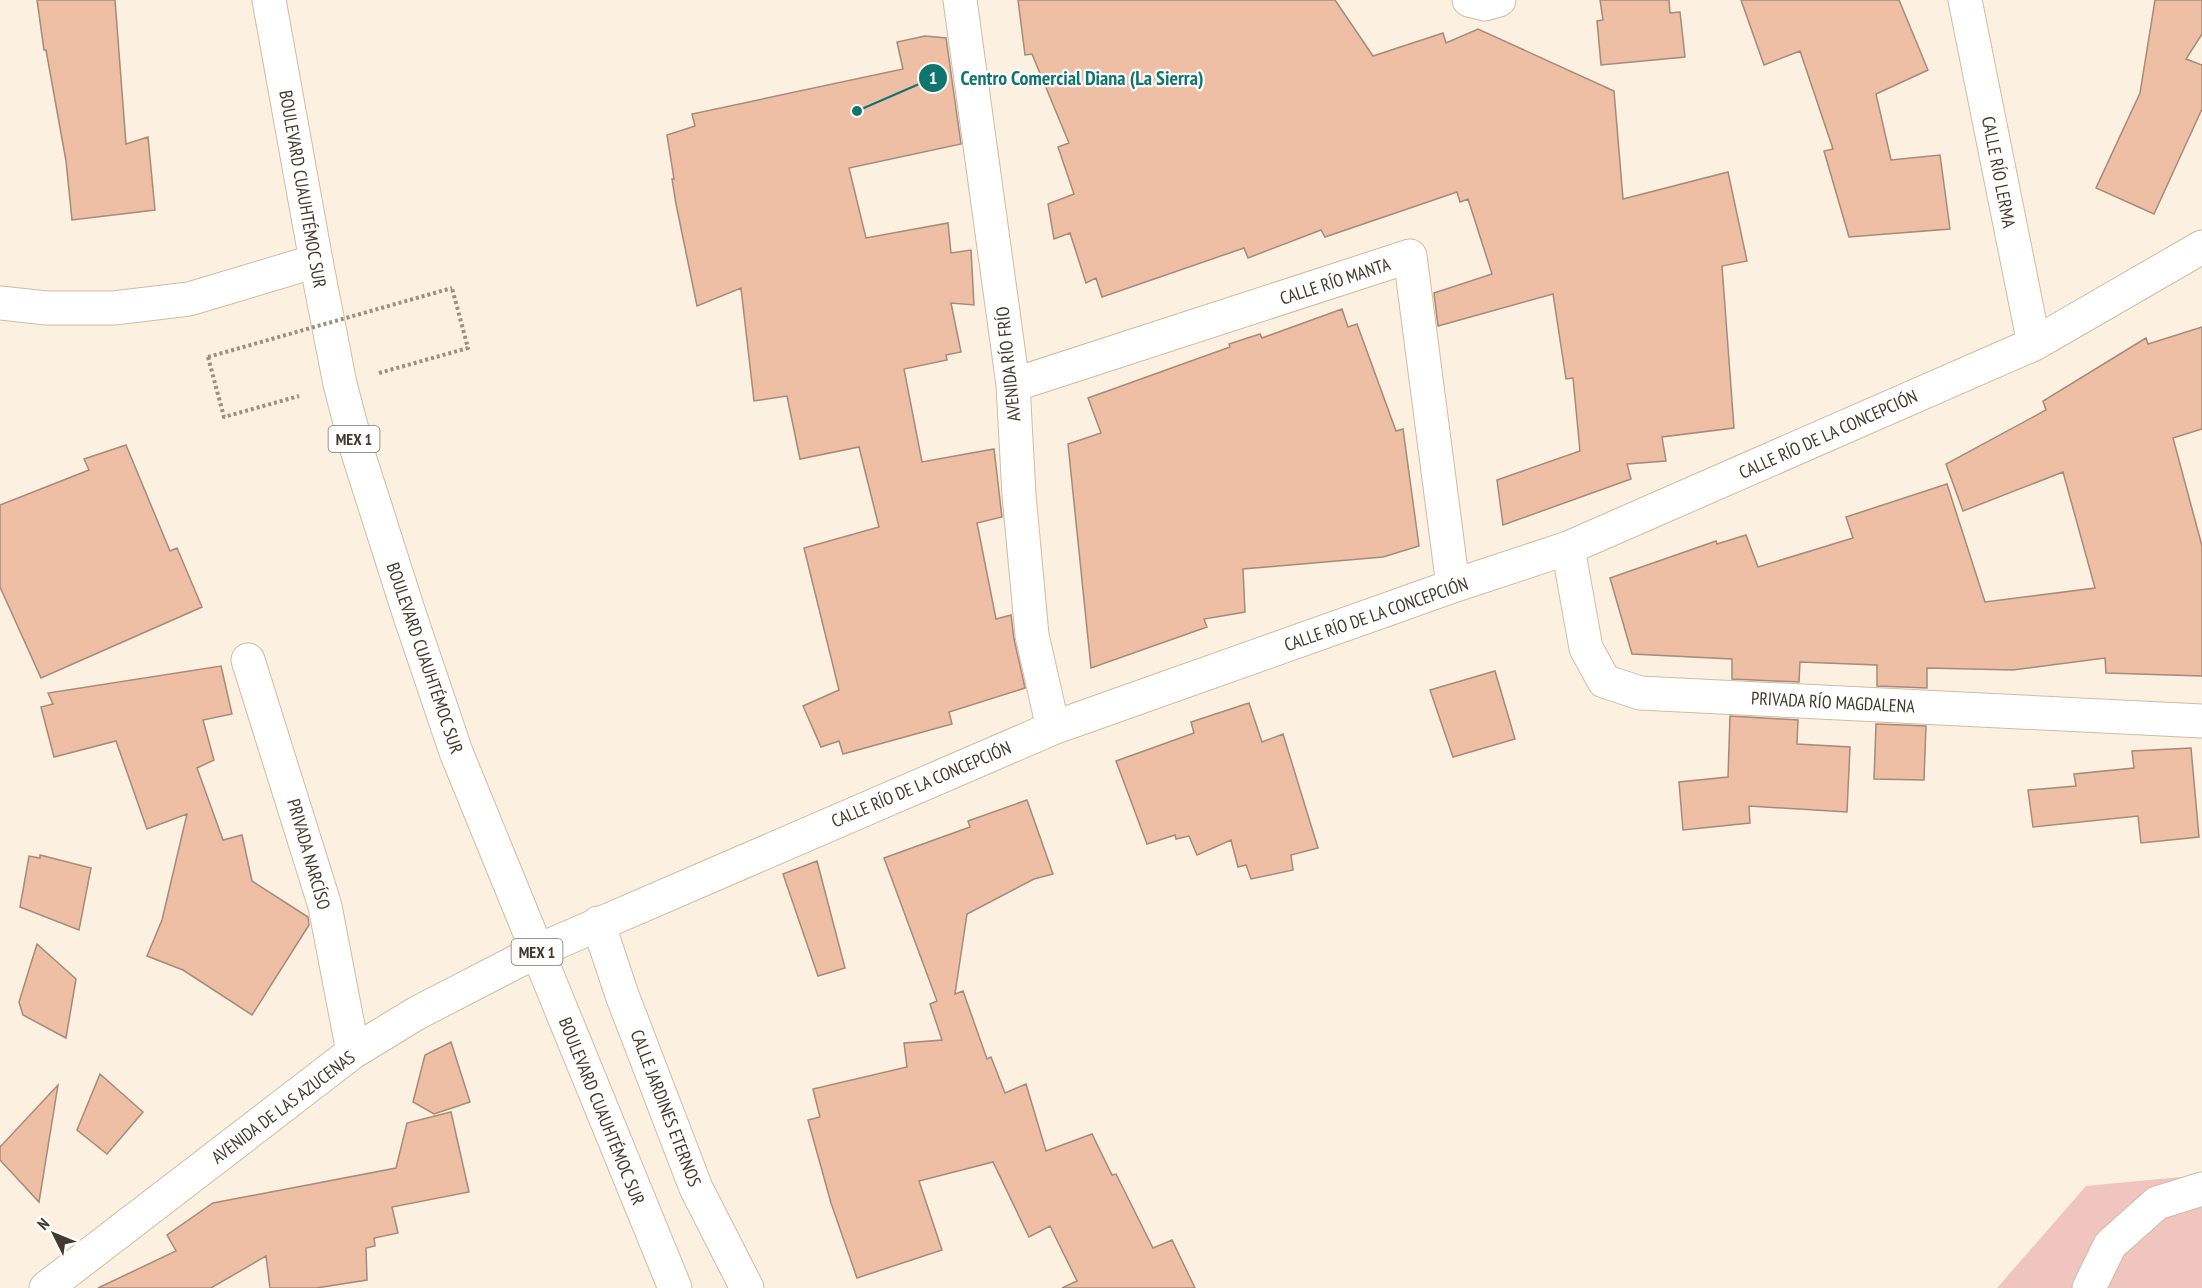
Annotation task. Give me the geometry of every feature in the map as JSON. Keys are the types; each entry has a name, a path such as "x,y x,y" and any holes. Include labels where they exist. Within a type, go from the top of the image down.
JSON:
{"street":[{"name":"BOULEVARD CUAUHTÉMOC SUR","path":"269,0 340,384 358,453 408,613 456,752 675,1288"},
{"name":"AVENIDA RÍO FRÍO","path":"960,0 1013,385 1019,495 1032,635 1053,728"},
{"path":"1469,0 1485,4 1499,0"},
{"name":"CALLE RÍO LERMA","path":"1965,0 2034,344"},
{"name":"CALLE RÍO DE LA CONCEPCIÓN","path":"537,951 1053,728 1568,548 2034,344 2202,247"},
{"name":"CALLE RÍO MANTA","path":"1013,385 1410,256 1454,586"},
{"path":"0,303 46,308 114,308 189,299 316,261"},
{"name":"PRIVADA RÍO MAGDALENA","path":"1568,548 1586,648 1604,681 1640,693 2202,721"},
{"name":"PRIVADA NARCÍSO","path":"248,660 325,906 354,1052"},
{"name":"CALLE JARDINES ETERNOS","path":"598,923 622,994 696,1188 747,1288"},
{"name":"AVENIDA DE LAS AZUCENAS","path":"45,1288 354,1052 417,1013 537,951"},
{"path":"2088,1288 2110,1245 2157,1203 2202,1189"}],"path":[{"path":"224,417 208,357 452,288 468,348"}],"shaded area":[{"path":"2202,1175 2202,1288 1997,1288 2086,1186"}],"building":[{"path":"37,0 115,0 126,144 148,137 155,210 72,220 66,161 46,50 44,50"},
{"path":"1018,0 1335,0 1373,56 1443,33 1446,43 1478,29 1614,91 1623,199 1728,172 1747,261 1722,266 1734,428 1662,437 1666,461 1627,464 1631,479 1503,525 1497,480 1580,451 1573,378 1566,379 1553,294 1438,326 1434,293 1492,274 1468,199 1460,202 1457,192 1325,237 1321,230 1248,258 1244,248 1102,297 1096,278 1086,283 1070,233 1054,239 1048,204 1074,194 1058,147 1069,143 1032,54 1025,55"},
{"path":"1600,0 1669,0 1670,13 1680,12 1685,57 1601,65 1597,21 1603,20"},
{"path":"1741,0 1899,0 1928,70 1876,94 1891,160 1940,155 1950,229 1849,237 1824,151 1833,149 1800,51 1764,65"},
{"path":"2155,0 2202,0 2202,34 2186,59 2202,65 2202,109 2154,214 2096,188 2140,93"},
{"path":"925,36 946,38 961,144 849,168 866,238 948,223 951,253 971,250 974,305 951,303 961,352 946,355 947,360 904,369 922,462 994,449 1002,517 977,523 996,619 1011,615 1025,688 949,712 952,724 843,754 839,741 821,747 803,706 839,690 804,548 879,527 859,447 800,459 787,396 754,401 741,288 697,306 676,204 667,135 695,126 692,114 903,69 897,42"},
{"path":"1342,309 1348,327 1357,324 1396,431 1403,429 1419,546 1383,557 1243,569 1245,612 1204,619 1207,627 1091,668 1068,444 1101,433 1088,398 1230,347 1229,344 1260,334 1262,338"},
{"path":"2202,327 2202,429 2173,438 2202,546 2202,676 2106,673 2105,658 2013,670 1927,668 1927,688 1877,686 1877,665 1800,662 1799,682 1732,679 1732,659 1632,654 1610,578 1716,541 1717,544 1746,535 1758,567 1853,538 1846,517 1947,484 1985,602 2095,588 2063,472 1963,511 1946,464 2046,410 2043,401 2146,338 2148,344"},
{"path":"126,445 170,551 177,548 202,607 41,678 0,587 0,505 89,470 84,459"},
{"path":"221,666 232,714 203,720 214,760 197,768 223,840 242,835 252,881 308,917 309,925 252,1015 183,970 147,956 162,920 187,814 147,829 116,741 54,757 41,707 53,704 48,693"},
{"path":"1495,671 1515,739 1453,757 1430,690"},
{"path":"1249,703 1262,742 1283,734 1318,848 1291,855 1293,870 1251,879 1246,865 1238,867 1231,840 1197,855 1189,836 1176,839 1175,835 1147,844 1116,761 1194,733 1191,722"},
{"path":"1730,716 1798,720 1797,744 1850,747 1847,812 1749,806 1750,823 1683,830 1679,782 1728,777"},
{"path":"1876,724 1926,726 1924,780 1874,779"},
{"path":"2191,748 2199,837 2141,843 2138,816 2033,827 2028,790 2076,786 2074,774 2134,768 2132,751"},
{"path":"1027,800 1053,874 1034,879 967,914 955,994 963,991 987,1059 991,1057 1005,1093 1026,1084 1046,1151 1092,1134 1112,1175 1116,1174 1153,1248 1172,1240 1195,1288 1062,1288 1077,1281 1050,1226 1029,1237 993,1162 919,1181 942,1250 857,1278 831,1203 808,1120 820,1117 813,1089 907,1067 904,1043 942,1040 930,1004 937,1001 884,858 970,827 968,821"},
{"path":"40,855 91,868 79,930 20,907 29,856 40,858"},
{"path":"817,861 845,968 818,976 783,874"},
{"path":"37,944 76,979 66,1038 23,1015 19,1002"},
{"path":"451,1042 470,1102 434,1114 413,1102 425,1055"},
{"path":"100,1074 143,1112 107,1154 77,1130"},
{"path":"58,1085 39,1202 0,1160 0,1147"},
{"path":"451,1112 469,1192 392,1207 398,1233 374,1238 375,1246 366,1248 367,1280 316,1288 270,1288 266,1256 211,1288 98,1288 176,1251 167,1235 213,1203 396,1168 407,1123"}],"place":[{"name":"Centro Comercial Diana (La Sierra)","path":"857,111"}]}
